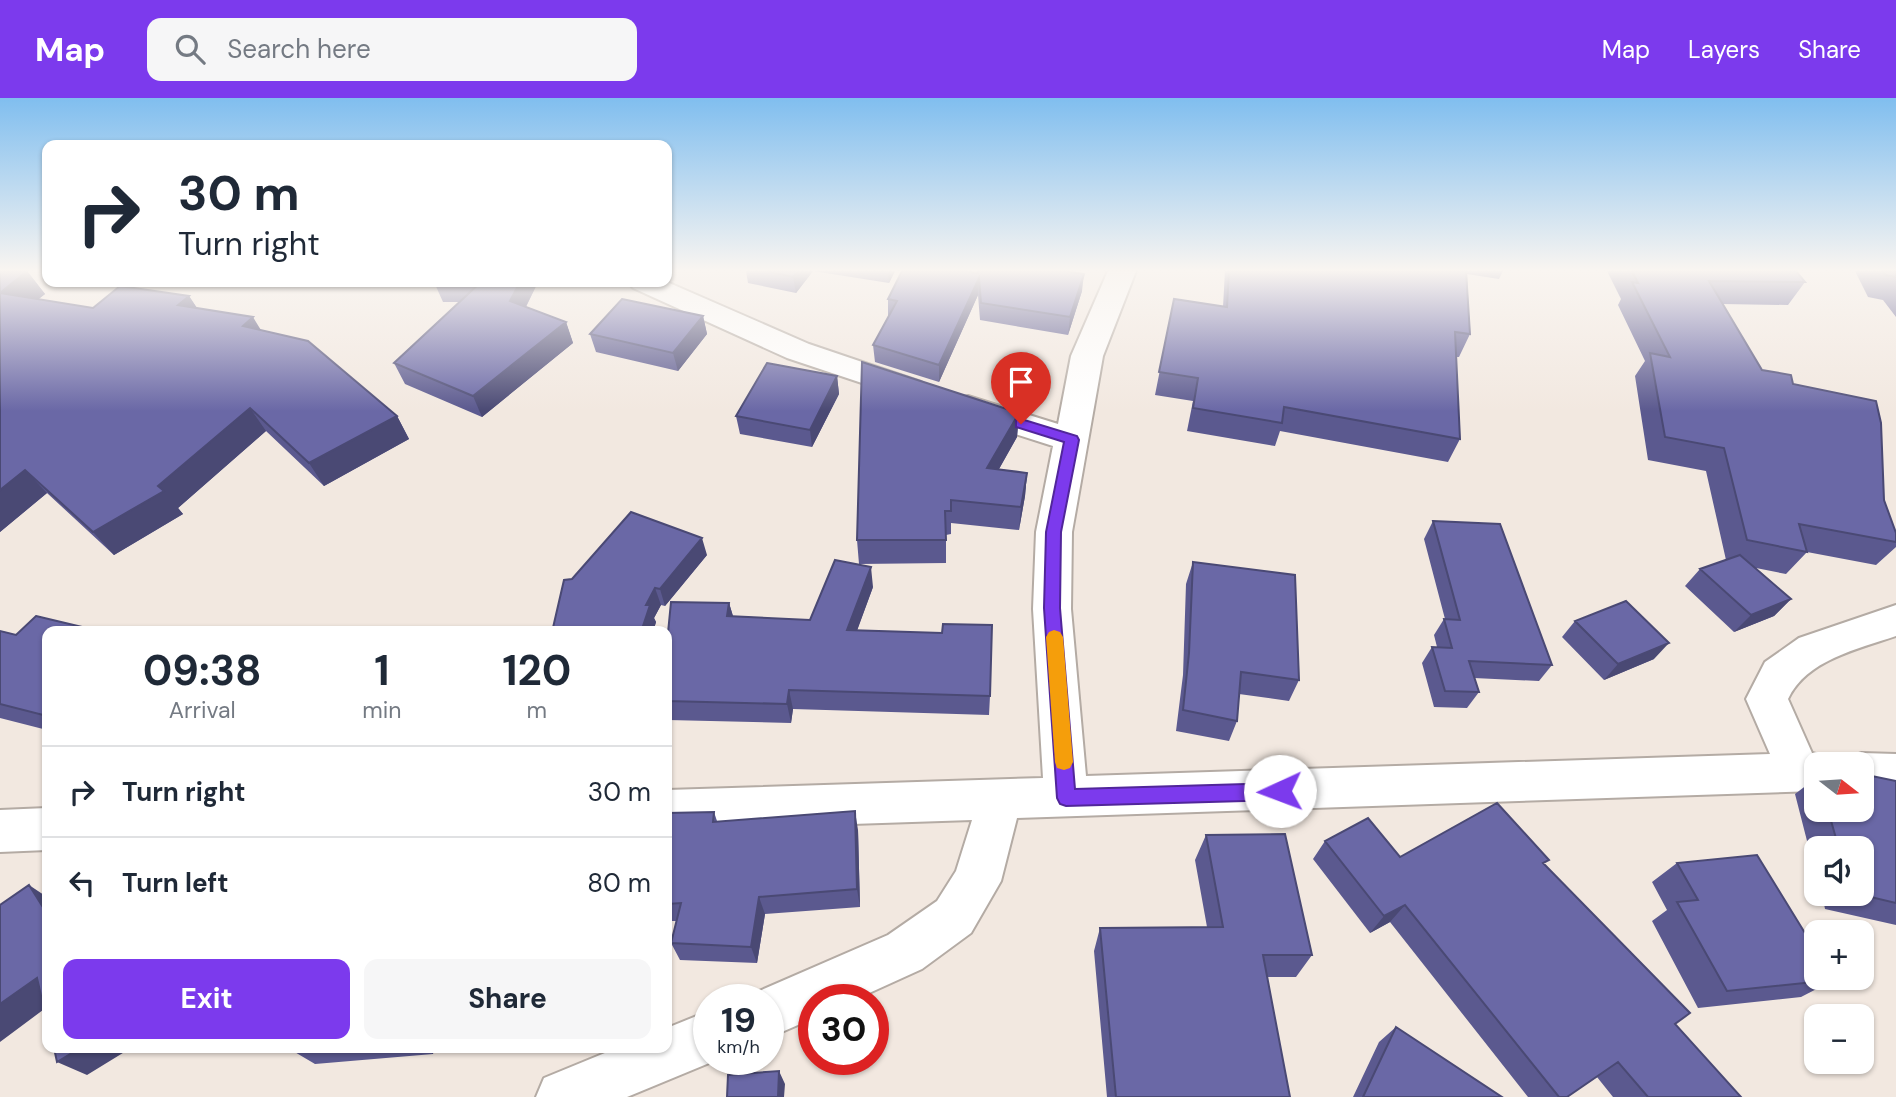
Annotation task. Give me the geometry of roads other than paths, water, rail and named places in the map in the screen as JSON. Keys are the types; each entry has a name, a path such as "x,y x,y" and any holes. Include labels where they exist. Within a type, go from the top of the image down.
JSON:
{"street":[{"path":"723,318 798,351 1072,440"},
{"path":"1066,798 1052,608 1054,532 1087,356 1103,318"},
{"path":"1804,765 1768,699 1779,674 1813,649 1896,620"},
{"path":"672,810 1804,772"},
{"path":"1874,772 1896,773"},
{"path":"784,1006 905,952 954,917 977,881 1000,800"},
{"path":"0,831 42,829"},
{"path":"672,1052 693,1044"},
{"path":"563,1097 670,1053"}]}
